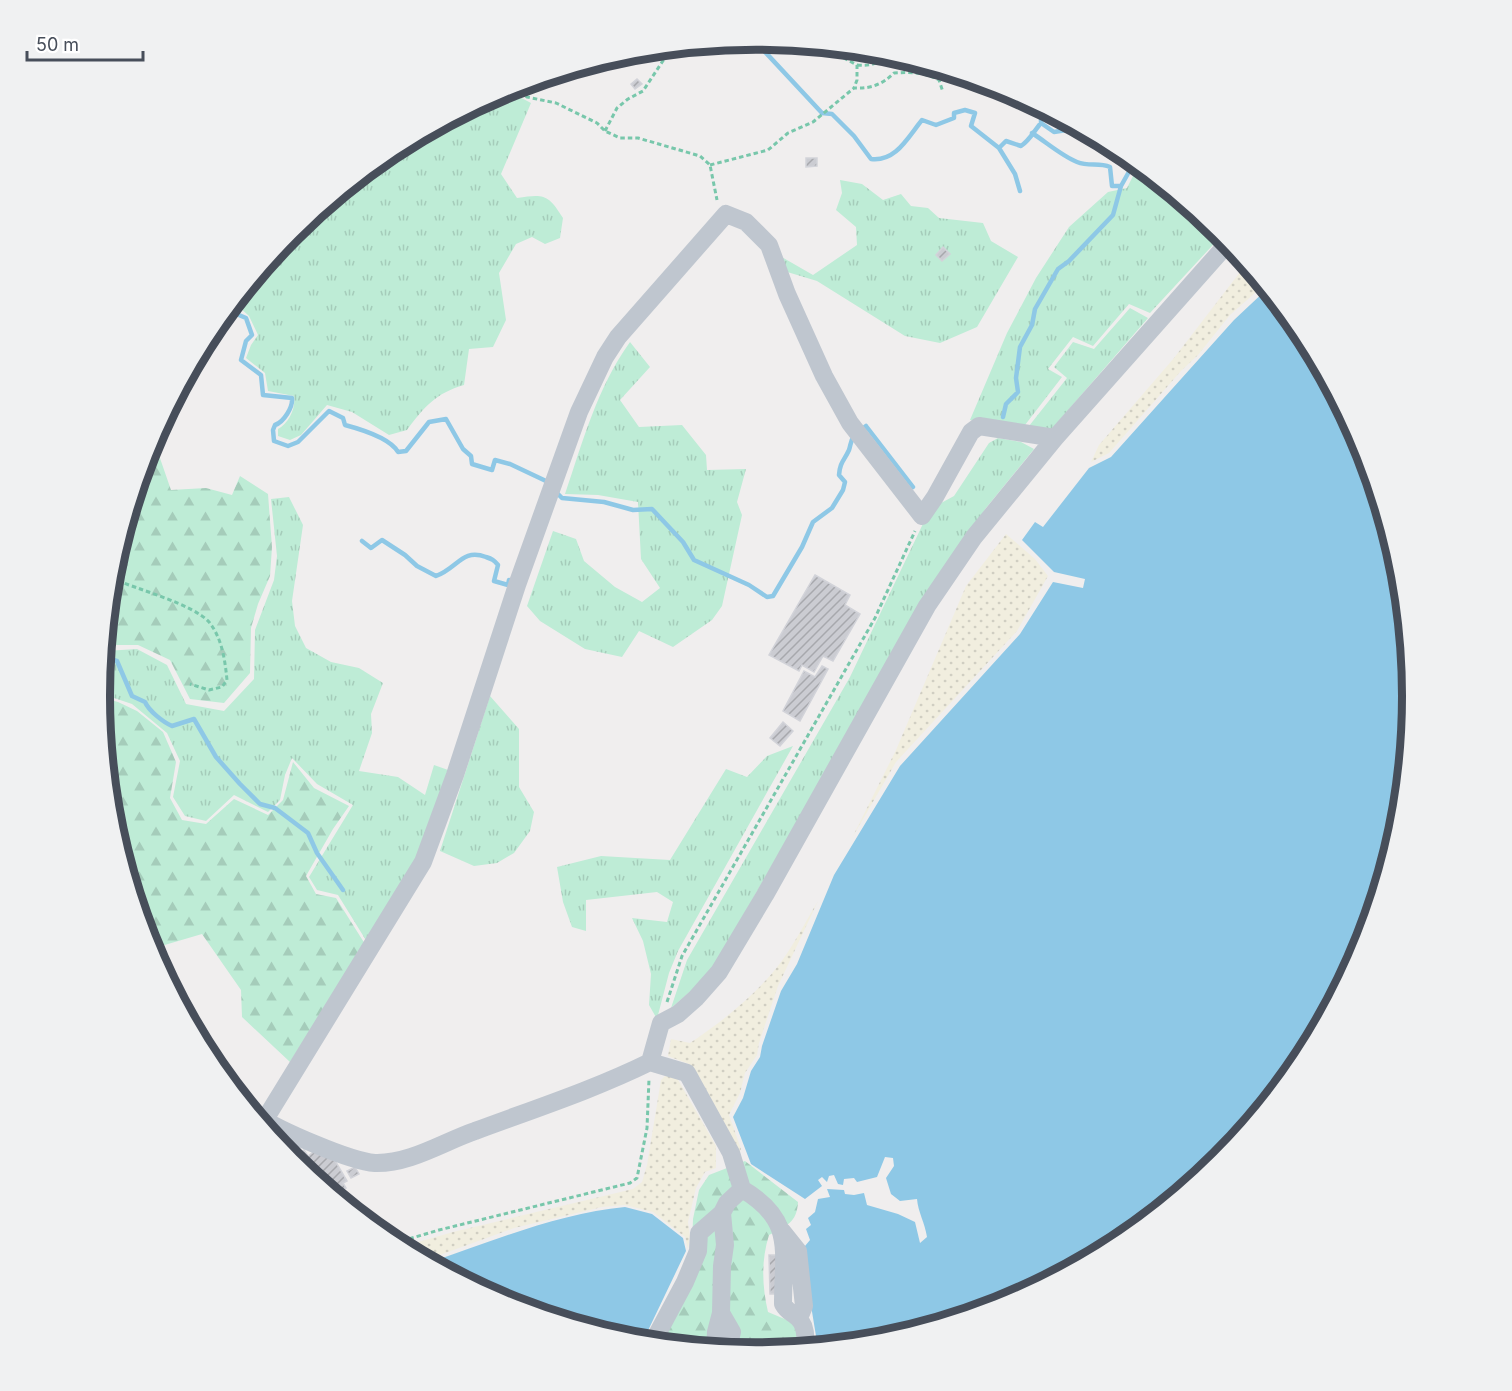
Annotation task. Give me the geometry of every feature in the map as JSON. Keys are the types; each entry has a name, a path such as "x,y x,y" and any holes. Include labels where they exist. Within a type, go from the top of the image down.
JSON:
{"street":[{"path":"264,1114 423,862 455,775 517,585 579,412 605,357 618,337 726,214 746,222 769,245 787,294 824,376 850,423 922,516 935,497 970,432 979,426 1055,438"},
{"path":"650,1062 661,1023 678,1014 719,972 765,895 927,606 975,537 1055,438 1223,249"},
{"path":"274,1125 359,1160 377,1163 410,1158 474,1131 611,1081 650,1062 687,1073 730,1153 742,1189 758,1198 772,1214 782,1231 783,1304 788,1312 799,1318 807,1335 806,1339"},
{"path":"657,1334 685,1282 698,1251 699,1233 722,1213 727,1203 742,1189"},
{"path":"715,1340 721,1313 725,1245 722,1213"},
{"path":"721,1313 732,1332 730,1341"}],"path":[{"path":"840,55 857,65 871,66 880,62"},
{"path":"605,131 617,108 643,91 666,56"},
{"path":"710,165 768,150 788,133 813,123 854,88 857,80 857,65"},
{"path":"854,88 865,89 885,82 894,73 916,72 939,80 943,92"},
{"path":"523,94 527,97 556,103 597,123 605,131 620,138 638,138 700,156 710,165 716,199 726,214"},
{"path":"661,1023 682,956 876,618 922,516"},
{"path":"120,582 195,610 209,623 219,639 225,660 227,680 222,687 209,690 190,684"},
{"path":"407,1239 630,1184 637,1178 647,1128 650,1062"}],"green space":[{"path":"517,96 531,103 501,174 517,198 539,196 553,204 563,218 560,238 545,244 532,237 516,244 499,273 506,320 493,347 469,349 464,385 446,392 431,402 407,430 389,435 352,412 327,405 301,435 290,440 278,436 278,429 291,415 294,396 268,391 265,373 246,358 258,335 249,316 239,307 270,270 330,210 363,183 397,158 470,116"},
{"path":"1135,173 1182,210 1216,242 1150,313 1129,304 1093,346 1073,337 1048,369 1062,377 1025,425 970,420 1007,333 1036,278 1069,227 1108,192 1127,188"},
{"path":"840,180 862,184 883,200 901,194 911,206 928,208 939,218 983,223 991,241 1018,257 977,327 940,343 905,336 817,281 784,271 780,256 813,275 857,245 856,227 836,210 842,193"},
{"path":"1130,308 1148,318 1050,431 1029,426 1067,378 1054,367 1073,342 1094,349"},
{"path":"630,342 650,367 620,400 639,427 682,425 706,455 707,470 746,469 737,502 742,515 722,606 712,620 673,647 639,631 622,657 585,649 540,621 527,606 553,531 576,539 584,561 615,587 642,602 660,588 641,559 638,502 598,495 565,494 600,396"},
{"path":"998,438 1021,442 1034,449 986,508 925,598 716,963 699,984 671,1008 687,960 850,677 930,509 954,496 989,443"},
{"path":"158,452 171,490 206,488 232,495 240,476 268,494 272,547 270,576 251,628 250,673 224,703 190,699 170,660 138,645 112,645 122,569 144,488"},
{"path":"289,497 303,525 292,601 295,626 306,648 331,662 359,668 383,683 371,714 372,733 359,771 398,777 425,795 434,765 451,771 414,866 367,942 338,895 317,890 309,877 353,805 317,784 292,758 285,775 280,800 268,812 234,795 206,821 185,816 173,797 180,761 167,733 132,704 110,697 111,651 137,649 167,665 186,704 224,711 254,679 255,630 274,580 277,556 271,499"},
{"path":"490,696 519,729 519,787 534,812 530,831 514,853 497,863 474,866 440,851"},
{"path":"110,700 137,711 163,732 176,762 170,798 182,820 206,824 234,799 268,815 283,800 293,762 314,788 349,806 306,876 316,894 336,898 365,944 290,1062 242,1017 241,990 202,934 161,946 159,943 144,903 122,822 111,738"},
{"path":"793,746 678,951 669,973 657,1019 649,1005 651,974 643,941 632,918 667,922 673,902 657,892 586,900 586,931 572,927 563,902 557,867 601,856 670,860 726,769 747,777 767,756"},
{"path":"745,1161 798,1202 795,1215 790,1223 769,1235 763,1274 768,1312 797,1326 797,1340 751,1342 660,1334 674,1286 692,1247 693,1219 699,1190 709,1175"}],"sand":[{"path":"1242,270 1259,290 1230,315 1198,355 1181,371 1109,453 1091,462 1099,445 1174,358"},
{"path":"1006,534 1035,559 1048,576 1017,631 896,762 852,838 896,750 966,586"},
{"path":"818,901 778,986 757,1055 745,1073 740,1093 729,1115 741,1149 739,1153 689,1064 668,1056 671,1039 690,1043 715,1026 750,996 781,962"},
{"path":"666,1075 677,1078 716,1146 716,1168 705,1172 696,1188 688,1222 690,1236 688,1249 685,1237 653,1212 625,1205 602,1207 514,1228 436,1256 414,1243 633,1189 642,1182 647,1165 661,1080"}],"water":[{"path":"1262,294 1293,337 1335,410 1353,448 1368,488 1390,569 1401,653 1401,738 1390,822 1368,903 1353,943 1315,1018 1269,1089 1213,1152 1149,1208 1115,1233 1079,1255 1003,1292 923,1319 882,1329 816,1338 803,1257 805,1246 810,1240 806,1229 811,1225 808,1218 815,1212 818,1199 830,1197 827,1189 844,1190 845,1194 854,1195 864,1193 867,1205 898,1214 915,1222 920,1243 927,1237 917,1199 900,1201 891,1194 886,1178 894,1166 893,1158 885,1157 877,1177 857,1182 854,1178 844,1179 843,1185 838,1184 834,1175 829,1176 827,1182 822,1177 818,1180 822,1186 805,1199 751,1164 733,1117 743,1098 751,1071 760,1057 781,991 797,964 834,875 900,766 1020,634 1053,582 1083,588 1085,579 1054,572 1022,540 1035,522 1043,527 1089,468 1111,457 1234,320"},
{"path":"625,1207 652,1214 683,1238 686,1251 647,1332 548,1307 470,1275 440,1259 551,1222 601,1210"}],"building":[{"path":"637,79 642,84 635,89 631,84"},
{"path":"806,158 817,158 817,166 806,167"},
{"path":"943,247 950,254 942,261 936,255"},
{"path":"815,575 850,595 845,605 860,614 833,661 823,656 814,672 802,665 799,671 769,655"},
{"path":"822,666 828,669 800,721 783,711 804,671 815,677"},
{"path":"783,722 793,731 780,746 770,738"},
{"path":"304,1150 308,1156 316,1150 333,1157 347,1181 343,1183 346,1188 342,1191 300,1153"},
{"path":"355,1167 359,1174 351,1178 347,1171"},
{"path":"769,1255 778,1255 779,1294 770,1294"}],"waterway":[{"path":"763,50 822,113 832,114 854,136 871,159 888,157 901,147 922,120 936,125 954,118 954,113 965,110 975,113 971,126 999,148 1006,141 1021,146 1041,123 1054,132 1068,130"},
{"path":"1041,116 1041,123"},
{"path":"1032,133 1077,162 1110,167 1112,186 1121,186"},
{"path":"999,148 1015,174 1020,191"},
{"path":"1003,417 1006,404 1018,392 1016,378 1020,347 1032,325 1035,309 1058,269 1069,261 1113,215 1121,186 1130,169"},
{"path":"235,313 246,318 252,335 246,341 241,360 261,375 263,395 292,398 287,414 275,425 274,441 288,446 298,442 329,411 343,418 345,425 382,438 398,452 406,451 429,422 446,419 463,449 471,456 472,464 492,470 495,460 510,464 548,484"},
{"path":"861,430 866,426 913,487"},
{"path":"556,492 562,498 604,502 633,510 652,509 683,542 694,560 749,585 767,597 773,596 802,547 813,522 832,508 843,490 845,482 839,475 841,464 855,435"},
{"path":"362,541 371,548 382,540 417,566 436,576 465,557 471,555 486,557 498,565 494,581 508,585 509,580"},
{"path":"111,659 117,661 132,696 145,702 165,722 172,726 194,719 216,757 240,784 260,804 275,808 308,833 317,853 343,890"}]}
